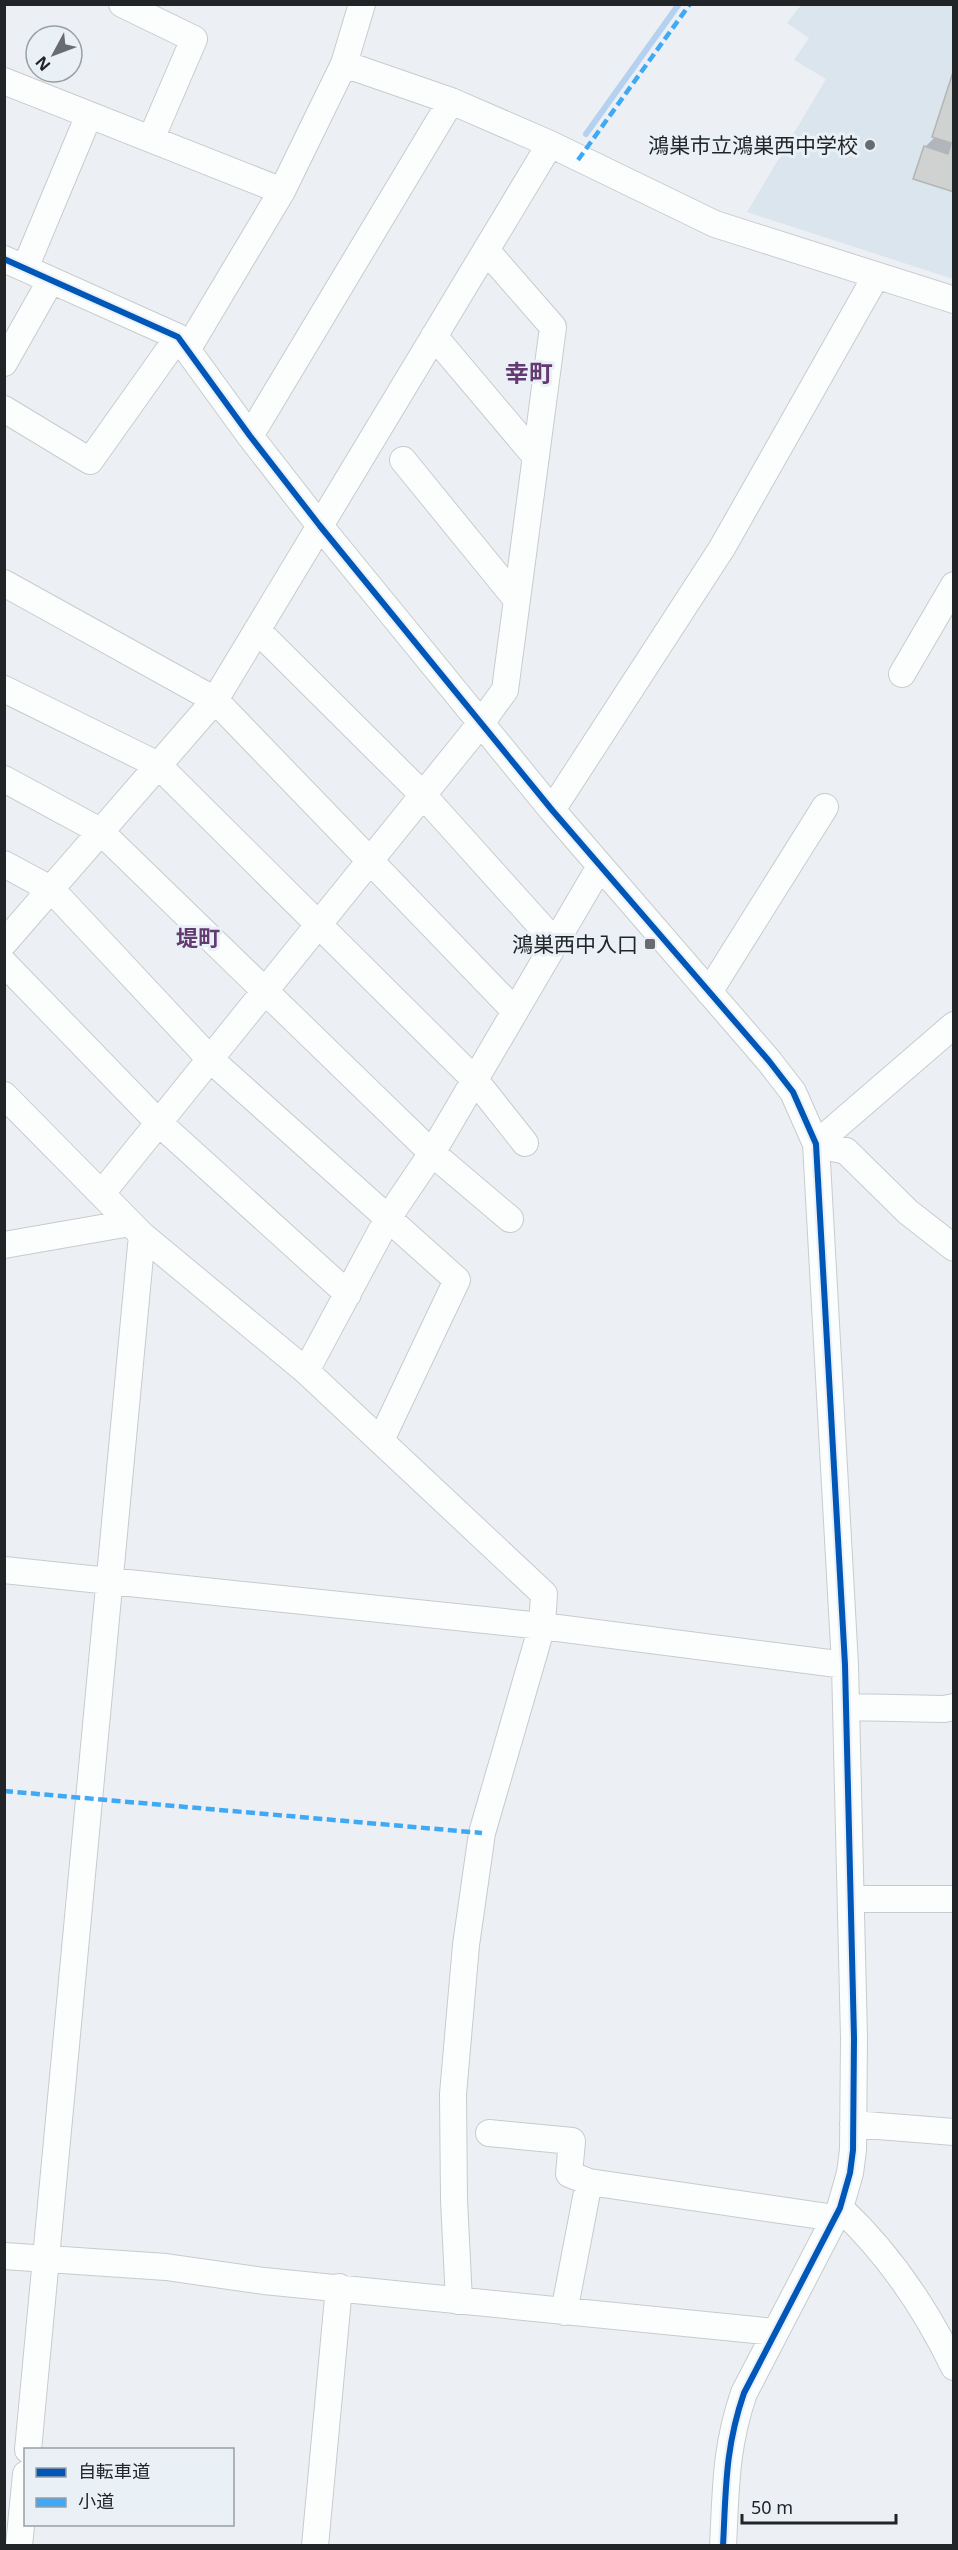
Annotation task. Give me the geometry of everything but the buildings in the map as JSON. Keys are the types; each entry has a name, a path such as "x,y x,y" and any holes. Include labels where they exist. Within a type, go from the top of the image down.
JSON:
{"street":[{"path":"122,4 194,39 151,139"},
{"path":"4,409 90,461 182,343 282,191 344,64 362,4"},
{"path":"344,64 451,101 550,144 715,224 954,300"},
{"path":"4,81 282,191"},
{"path":"250,436 451,101"},
{"path":"89,114 15,264 182,343 320,526 552,810 769,1060 793,1092 816,1144 845,1665 851,1899 853,2124 850,2174 838,2213 744,2393 735,2419 726,2466 723,2546"},
{"path":"4,943 214,700 550,144"},
{"path":"102,1193 481,723 505,690 553,327 486,250"},
{"path":"552,810 722,548 876,276"},
{"path":"4,363 51,280"},
{"path":"434,336 536,457"},
{"path":"403,460 517,600"},
{"path":"4,584 214,700 514,1010"},
{"path":"902,674 954,585"},
{"path":"257,630 423,795 555,942"},
{"path":"4,689 158,765 317,926 475,1080 525,1143"},
{"path":"4,779 100,831 432,1153 510,1220"},
{"path":"709,992 825,807"},
{"path":"4,864 52,890 210,1059 457,1280 381,1440"},
{"path":"306,1371 388,1218 432,1153 600,867"},
{"path":"4,963 159,1122 348,1294"},
{"path":"816,1144 954,1025"},
{"path":"4,1095 136,1229 306,1371 544,1594 542,1626 482,1833 466,1945 455,2045 453,2094 454,2200 459,2301"},
{"path":"816,1144 846,1151 908,1212 954,1248"},
{"path":"4,1245 136,1229"},
{"path":"28,2448 108,1581 136,1229"},
{"path":"4,1570 542,1626 845,1665"},
{"path":"846,1707 945,1709 954,1707"},
{"path":"851,1899 954,1899"},
{"path":"853,2124 954,2132"},
{"path":"489,2133 572,2141 569,2174 589,2182 838,2213 853,2220 913,2296 954,2367"},
{"path":"564,2312 589,2182"},
{"path":"4,2256 166,2267 264,2281 775,2332"},
{"path":"315,2546 339,2287"},
{"path":"19,2546 24,2495"}],"shaded area":[{"name":"鴻巣市立鴻巣西中学校","path":"801,5 953,5 953,279 747,212 826,79 794,60 809,38 787,23"}],"waterway":[{"path":"586,134 679,4"}],"marked path":[{"path":"578,160 690,4"},
{"path":"4,1791 482,1833"}],"cycle path":[{"path":"4,259 178,337 250,436 320,526 552,810 769,1061 793,1092 816,1144 845,1665 854,2038 853,2150 850,2173 840,2208 744,2393 730,2451 723,2546"}],"place":[{"name":"鴻巣市立鴻巣西中学校","path":"870,145"},
{"name":"鴻巣西中入口","path":"650,944"}],"district":[{"name":"幸町","path":"529,372"},
{"name":"堤町","path":"198,937"}]}
